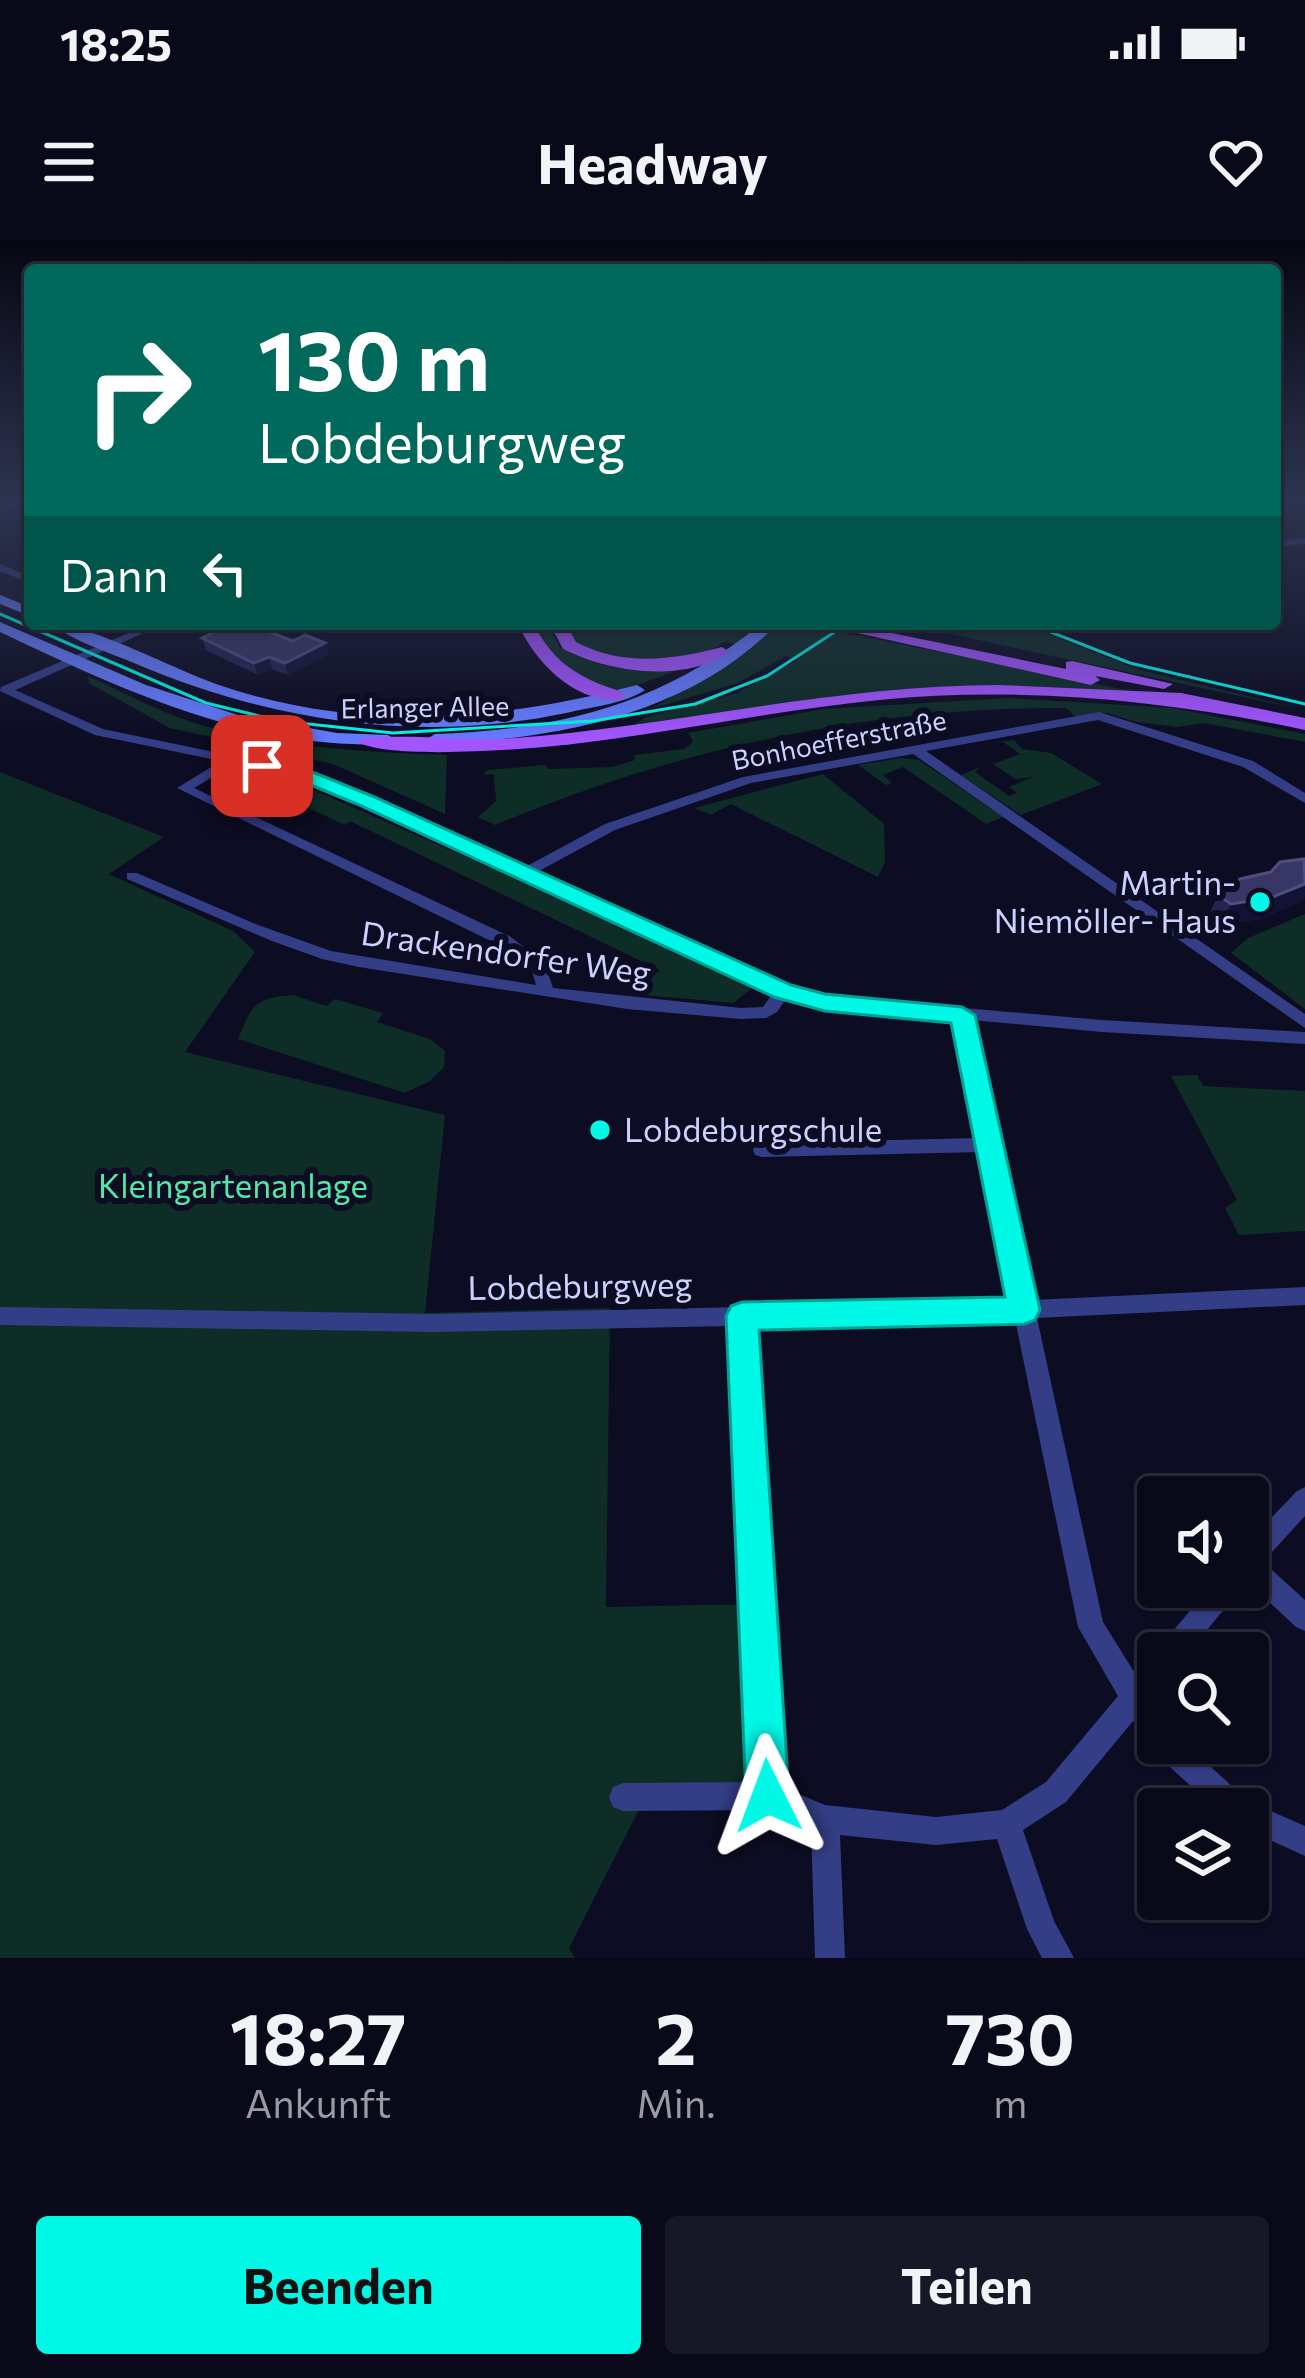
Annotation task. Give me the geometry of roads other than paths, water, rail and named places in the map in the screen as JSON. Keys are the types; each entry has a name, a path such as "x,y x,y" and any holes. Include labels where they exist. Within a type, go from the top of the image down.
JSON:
{"main road":[{"name":"Erlanger Allee","path":"0,626 218,716 366,740 538,732 649,703 679,690 753,630"},
{"name":"Erlanger Allee","path":"72,630 242,698 337,717 454,722 617,697 674,677 761,630"},
{"path":"529,630 541,657 583,694 582,705"},
{"path":"560,630 574,650 616,663 667,664 733,648"},
{"path":"854,630 1305,724"},
{"path":"897,630 1305,713"},
{"path":"906,630 916,634"},
{"path":"567,677 617,697 649,703"},
{"path":"366,740 444,747 557,743 920,692 1027,691 1198,702"}],"street":[{"path":"145,630 5,690 99,732 316,780 783,992 825,1003 1305,1038"},
{"name":"Bonhoefferstraße","path":"526,872 580,841 702,793 796,769 1106,716 1248,764 1305,799"},
{"path":"914,749 1305,1022"},
{"path":"232,760 184,788 506,940 538,968 546,990"},
{"name":"Drackendorfer Weg","path":"132,875 262,933 334,957 699,1011 760,1013 770,1010 783,992"},
{"path":"962,1015 1091,1628 1137,1708"},
{"path":"762,1150 986,1145"},
{"name":"Lobdeburgweg","path":"0,1316 434,1323 1024,1310 1305,1296"},
{"path":"742,1316 768,1796"},
{"path":"1269,1539 1305,1499"},
{"path":"1269,1583 1305,1618"},
{"path":"1189,1632 1209,1608"},
{"path":"623,1797 768,1796 826,1819 936,1831 1006,1824 1056,1792 1137,1695"},
{"path":"1187,1764 1214,1788"},
{"path":"826,1819 830,1958"},
{"path":"1006,1824 1042,1929 1059,1958"},
{"path":"1269,1825 1305,1841"}],"tram line":[{"path":"0,614 24,624"},
{"path":"37,630 206,703 280,721 393,733 593,721 695,704 767,676 838,630"},
{"path":"1045,630 1130,663 1305,704"}],"place":[{"name":"Martin- Niemöller- Haus","path":"1260,902"},
{"name":"Lobdeburgschule","path":"600,1130"}],"park label":[{"name":"Kleingartenanlage","path":"233,1186"}]}
